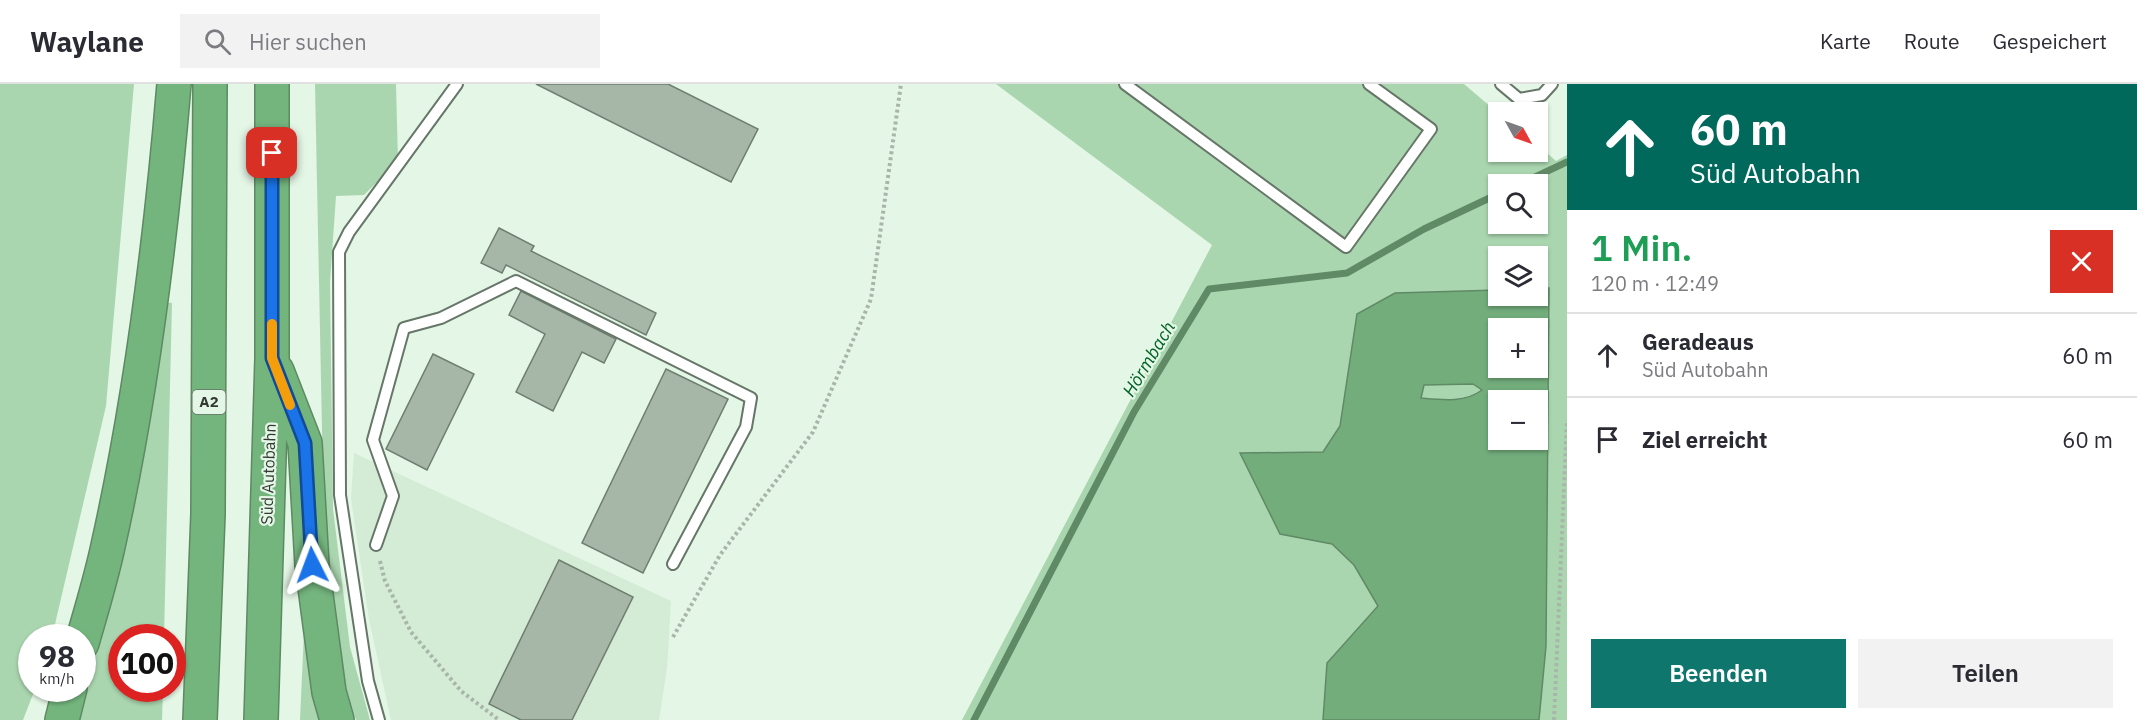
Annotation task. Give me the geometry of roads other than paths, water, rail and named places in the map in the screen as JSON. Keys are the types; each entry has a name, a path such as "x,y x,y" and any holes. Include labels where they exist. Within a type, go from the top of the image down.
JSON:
{"highway":[{"path":"87,624 108,547 143,358 158,258 174,84"},
{"name":"A2","path":"200,720 208,514 210,84"},
{"name":"Süd Autobahn","path":"261,720 272,358 272,84"},
{"path":"272,358 305,443 312,565 329,692 337,720"},
{"path":"62,720 66,702"}],"lane":[{"path":"379,720 368,681 340,495 339,252 349,232 457,84"},
{"path":"1125,84 1346,247 1431,129 1369,84"},
{"path":"1501,84 1519,99 1542,94 1552,84"},
{"path":"376,545 393,496 374,440 404,328 441,318 516,281 751,398 746,427 673,564"}],"waterway":[{"name":"Hörmbach","path":"1541,174 1567,162"},
{"name":"Hörmbach","path":"974,720 1134,412 1209,289 1347,273 1424,229 1488,199"}]}
